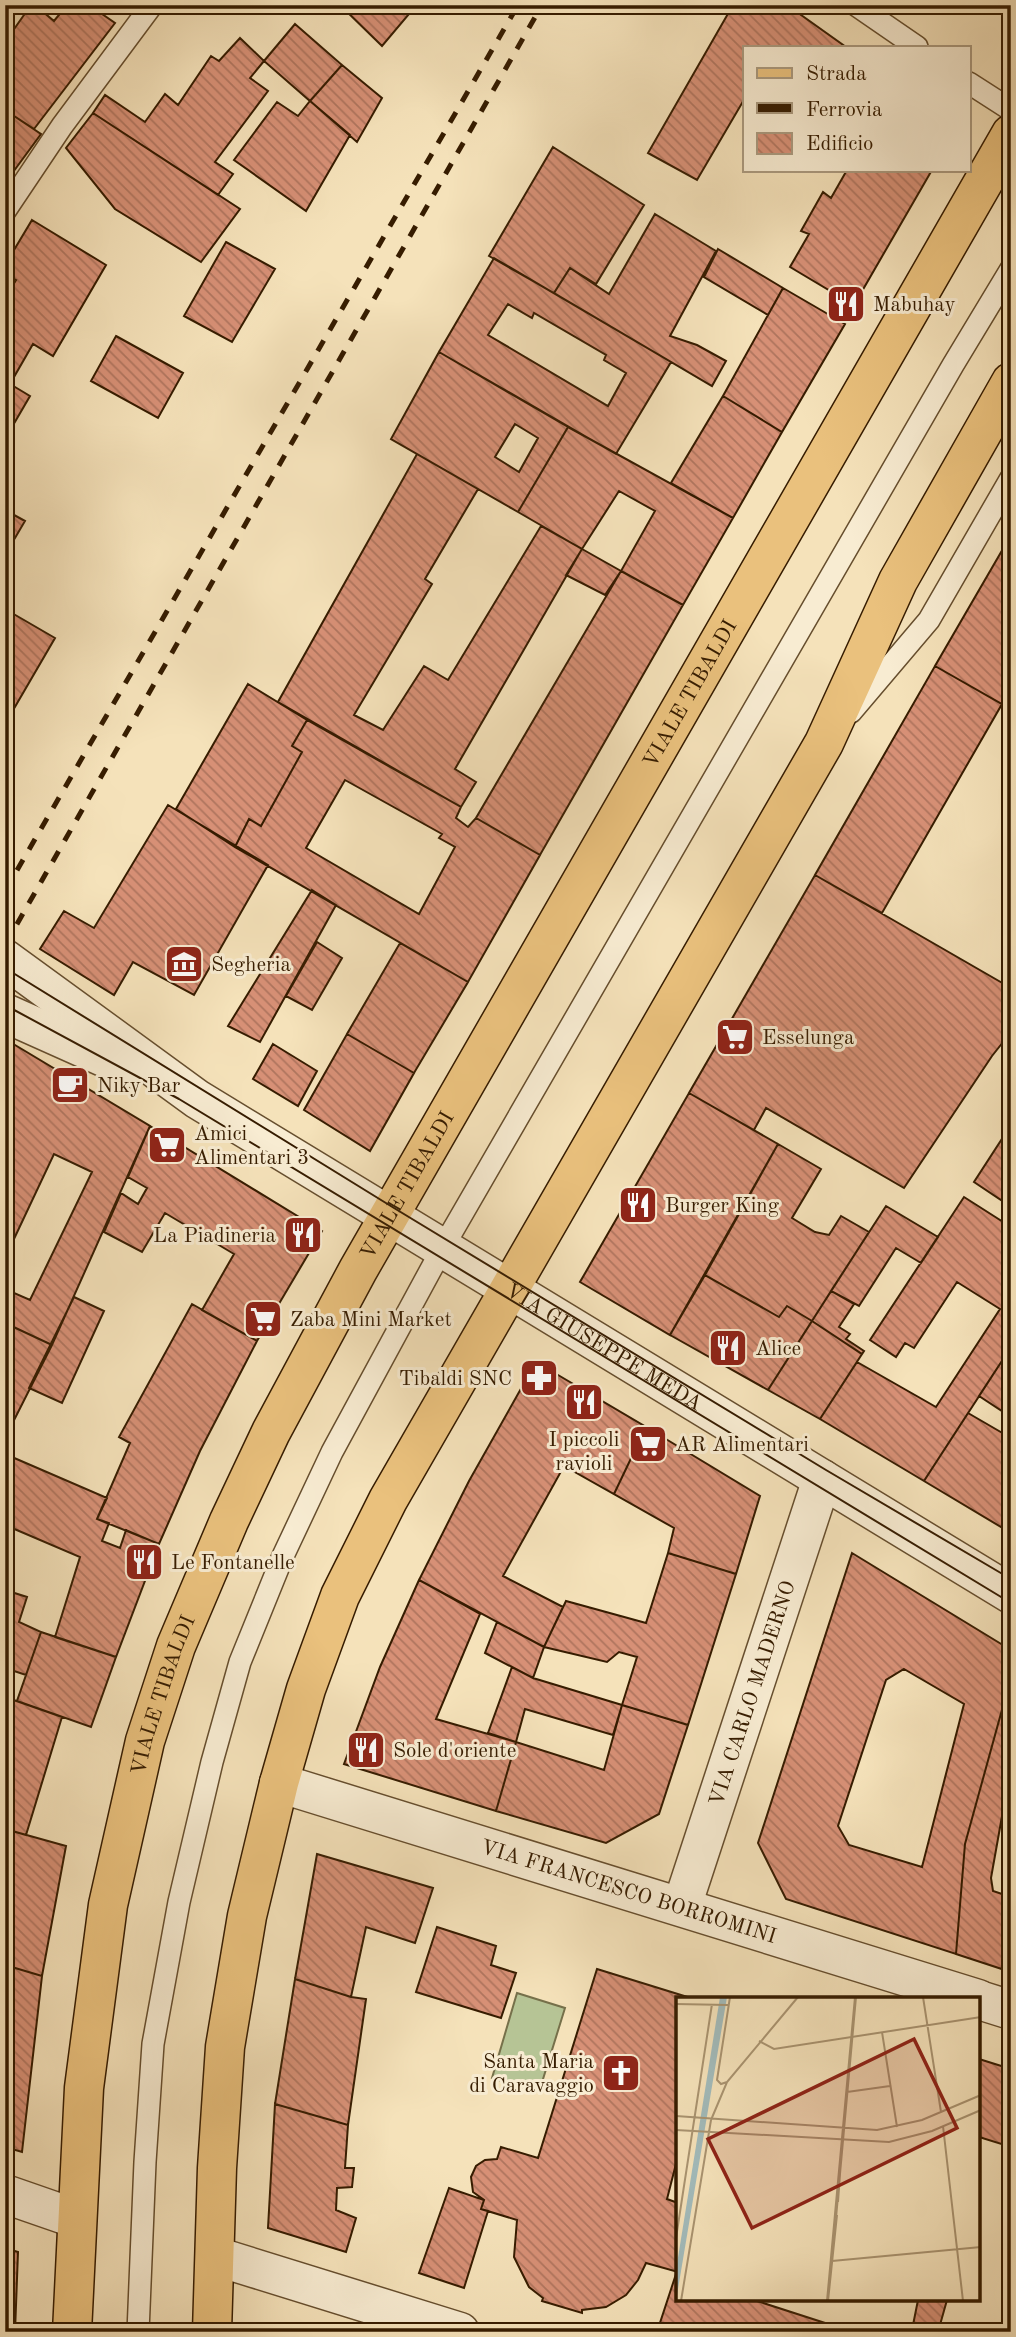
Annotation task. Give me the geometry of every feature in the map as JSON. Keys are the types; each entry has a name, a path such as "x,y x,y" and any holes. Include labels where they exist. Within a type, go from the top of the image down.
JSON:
{"main road":[{"name":"VIALE TIBALDI","path":"72,2332 84,2088 108,1905 145,1741 176,1646 229,1521 271,1432 388,1217 1011,134"},
{"path":"212,2332 217,2168 225,2047 247,1916 279,1783 306,1689 340,1596 388,1500 509,1289 824,743 881,654 898,581 1011,382"}],"street":[{"name":"VIA GIUSEPPE MEDA","path":"5,959 197,1099 1011,1594"},
{"name":"VIA GIUSEPPE MEDA","path":"5,1013 197,1099"},
{"name":"VIA CARLO MADERNO","path":"682,1906 822,1479"},
{"name":"VIA FRANCESCO BORROMINI","path":"279,1783 973,1997"},
{"name":"VIA FRANCESCO BORROMINI","path":"981,2000 1011,2010"},
{"path":"5,2194 77,2218"},
{"path":"215,2256 460,2332"}],"lane":[{"path":"5,211 62,126 152,5"},
{"path":"856,5 916,46"},
{"path":"970,84 1011,110"},
{"path":"138,2332 153,2044 179,1902 212,1762 240,1662 283,1556 332,1452 442,1249 1011,269"},
{"path":"881,654 922,631 1011,478"}],"green space":[{"path":"517,1993 565,2008 539,2092 492,2078"}],"building":[{"path":"31,5 35,5 54,21 67,5 89,5 115,23 34,129 5,110 5,42"},
{"path":"340,5 402,5 409,14 382,46"},
{"path":"733,5 787,5 845,46 743,46 743,101 697,180 648,153"},
{"path":"295,24 342,65 310,101 264,61"},
{"path":"240,38 264,61 250,78 268,91 215,162 233,174 218,195 93,113 105,95 145,122 165,94 178,105 211,56 219,61"},
{"path":"342,65 382,98 357,142 310,101"},
{"path":"310,101 350,135 306,211 234,160 277,102 298,116"},
{"path":"5,110 41,134 5,183"},
{"path":"93,113 240,209 201,262 115,209 66,148"},
{"path":"553,147 644,205 596,284 570,268 554,293 489,256"},
{"path":"846,172 931,172 854,305 790,267 809,234 801,231 823,192 831,198"},
{"path":"655,214 716,251 670,336 697,345 726,361 712,386 554,293 570,268 609,294"},
{"path":"32,220 106,265 53,356 33,344 10,384 30,396 5,439 5,298 16,280 5,274 5,265"},
{"path":"226,242 275,269 232,342 184,316"},
{"path":"718,249 783,288 768,315 704,277"},
{"path":"494,258 671,362 616,454 439,352","holes":["508,304 532,318 534,313 606,355 604,360 626,373 608,406 488,335"]},
{"path":"783,288 845,324 782,432 723,396"},
{"path":"116,336 183,373 158,418 91,381"},
{"path":"439,352 568,427 518,512 391,439","holes":["515,424 538,438 519,472 495,457"]},
{"path":"723,396 782,432 733,518 671,483"},
{"path":"568,427 733,518 683,605 621,571 655,511 619,491 582,549 518,512"},
{"path":"417,454 478,489 425,579 432,584 354,715 383,730 424,666 448,680 541,526 582,549 455,769 476,782 461,807 278,702"},
{"path":"5,510 25,521 5,555"},
{"path":"1011,535 1011,687 1002,704 935,666"},
{"path":"582,549 621,571 605,595 566,575"},
{"path":"621,571 683,605 540,855 476,818"},
{"path":"5,609 55,638 5,724"},
{"path":"935,666 1002,704 882,913 815,875"},
{"path":"248,684 307,720 292,746 302,752 261,826 249,819 235,847 176,809"},
{"path":"307,720 461,807 456,818 468,827 476,818 540,855 468,982 235,847 249,819 261,826 302,752 292,746","holes":["345,780 442,834 439,838 455,847 419,914 306,848"]},
{"path":"168,805 268,865 194,995 133,962 114,995 40,949 64,911 94,928"},
{"path":"815,875 1011,988 1011,1032 904,1188 766,1108 754,1130 689,1093"},
{"path":"312,890 336,905 260,1042 228,1026"},
{"path":"317,942 342,958 312,1010 286,996"},
{"path":"400,943 468,982 414,1073 347,1034"},
{"path":"347,1034 414,1073 370,1151 304,1110"},
{"path":"5,1039 150,1126 52,1345 5,1323 5,1289 30,1300 92,1172 54,1154 5,1258 5,1119 10,1109 5,1107"},
{"path":"273,1044 317,1071 298,1106 253,1079"},
{"path":"689,1093 778,1144 670,1335 580,1282"},
{"path":"1011,1125 1011,1198 1007,1204 974,1182"},
{"path":"150,1126 322,1231 257,1341 202,1310 234,1254 165,1213 142,1252 104,1232 121,1193 138,1204 147,1188 128,1177"},
{"path":"778,1144 821,1169 792,1218 815,1232 829,1235 841,1216 869,1232 812,1321 787,1306 779,1317 705,1275"},
{"path":"964,1197 1011,1227 1011,1347 924,1481 820,1419 857,1362 936,1407 1000,1309 957,1282 914,1348 905,1343 896,1357 870,1340"},
{"path":"886,1206 938,1237 921,1263 896,1248 859,1306 831,1291"},
{"path":"705,1275 779,1317 787,1306 812,1321 768,1390 670,1335"},
{"path":"831,1291 854,1304 839,1327 850,1334 846,1339 864,1351 862,1354 812,1321"},
{"path":"74,1297 104,1311 62,1403 29,1388"},
{"path":"192,1304 257,1341 200,1451 159,1544 97,1519 130,1443 119,1437"},
{"path":"812,1321 862,1354 820,1419 768,1390"},
{"path":"5,1323 52,1345 5,1438"},
{"path":"1011,1347 1011,1403 1005,1413 979,1396"},
{"path":"536,1362 646,1427 614,1494 564,1466 503,1576 563,1607 544,1647 419,1580 469,1481"},
{"path":"968,1413 1011,1438 1011,1533 924,1481"},
{"path":"646,1427 760,1496 736,1574 668,1553 674,1528 614,1494"},
{"path":"5,1454 107,1498 97,1519 109,1523 102,1541 120,1548 126,1530 159,1544 116,1657 55,1637 80,1557 5,1525"},
{"path":"668,1553 736,1574 688,1725 622,1705 637,1657 619,1652 607,1662 544,1647 566,1601 646,1623"},
{"path":"852,1553 1011,1650 1011,1677 965,1844 956,1954 786,1899 758,1843","holes":["904,1669 964,1704 922,1867 849,1845 838,1826 886,1680"]},
{"path":"419,1580 480,1614 436,1719 516,1742 496,1811 344,1764 380,1667"},
{"path":"5,1590 27,1597 19,1622 41,1632 26,1675 5,1668"},
{"path":"497,1622 544,1647 533,1678 485,1653"},
{"path":"41,1632 116,1657 91,1727 17,1701"},
{"path":"512,1667 533,1678 622,1705 613,1735 525,1709 516,1742 488,1733"},
{"path":"1011,1677 1011,1795 1004,1805 991,1878 993,1891 1011,1897 1011,1972 956,1954 965,1844"},
{"path":"5,1697 62,1717 26,1835 5,1829"},
{"path":"622,1705 688,1725 659,1814 606,1843 496,1811 516,1742 604,1770"},
{"path":"5,1829 66,1846 42,1976 5,1965"},
{"path":"317,1854 433,1888 415,1943 366,1927 351,1997 295,1979"},
{"path":"437,1927 496,1946 491,1965 516,1973 501,2018 416,1992"},
{"path":"5,1965 42,1976 22,2152 5,2147"},
{"name":"Santa Maria di Caravaggio","path":"597,1969 688,1997 676,1997 676,2164 667,2199 676,2202 676,2271 646,2263 638,2280 626,2295 606,2307 582,2310 582,2313 542,2301 543,2298 529,2287 514,2257 517,2220 481,2209 484,2200 473,2192 471,2177 476,2166 485,2160 497,2159 501,2147 538,2158"},
{"path":"295,1979 351,1997 366,1999 348,2125 275,2104"},
{"path":"981,2060 1011,2069 1011,2147 981,2138"},
{"path":"275,2104 348,2125 345,2168 354,2168 352,2187 337,2188 336,2210 356,2218 346,2252 268,2228"},
{"path":"449,2188 484,2200 481,2209 488,2211 464,2288 419,2273"},
{"path":"5,2248 18,2252 15,2332 5,2332"},
{"path":"676,2274 676,2302 760,2302 853,2332 657,2332"},
{"path":"918,2302 946,2302 938,2332 912,2330"}],"tram line":[{"path":"5,968 394,1208 1011,1579"},
{"path":"5,1005 179,1099 1011,1603"}],"railway":[{"path":"5,891 518,5"},
{"path":"5,945 542,5"}],"place":[{"name":"Mabuhay","path":"846,304"},
{"name":"Segheria","path":"184,964"},
{"name":"Esselunga","path":"735,1037"},
{"name":"Niky Bar","path":"70,1085"},
{"name":"Amici Alimentari 3","path":"167,1145"},
{"name":"Burger King","path":"638,1205"},
{"name":"La Piadineria","path":"303,1235"},
{"name":"Zaba Mini Market","path":"263,1319"},
{"name":"Alice","path":"728,1348"},
{"name":"Tibaldi SNC","path":"539,1378"},
{"name":"I piccoli ravioli","path":"584,1402"},
{"name":"AR Alimentari","path":"648,1444"},
{"name":"Le Fontanelle","path":"144,1562"},
{"name":"Sole d'oriente","path":"366,1750"},
{"name":"Santa Maria di Caravaggio","path":"621,2073"}]}
